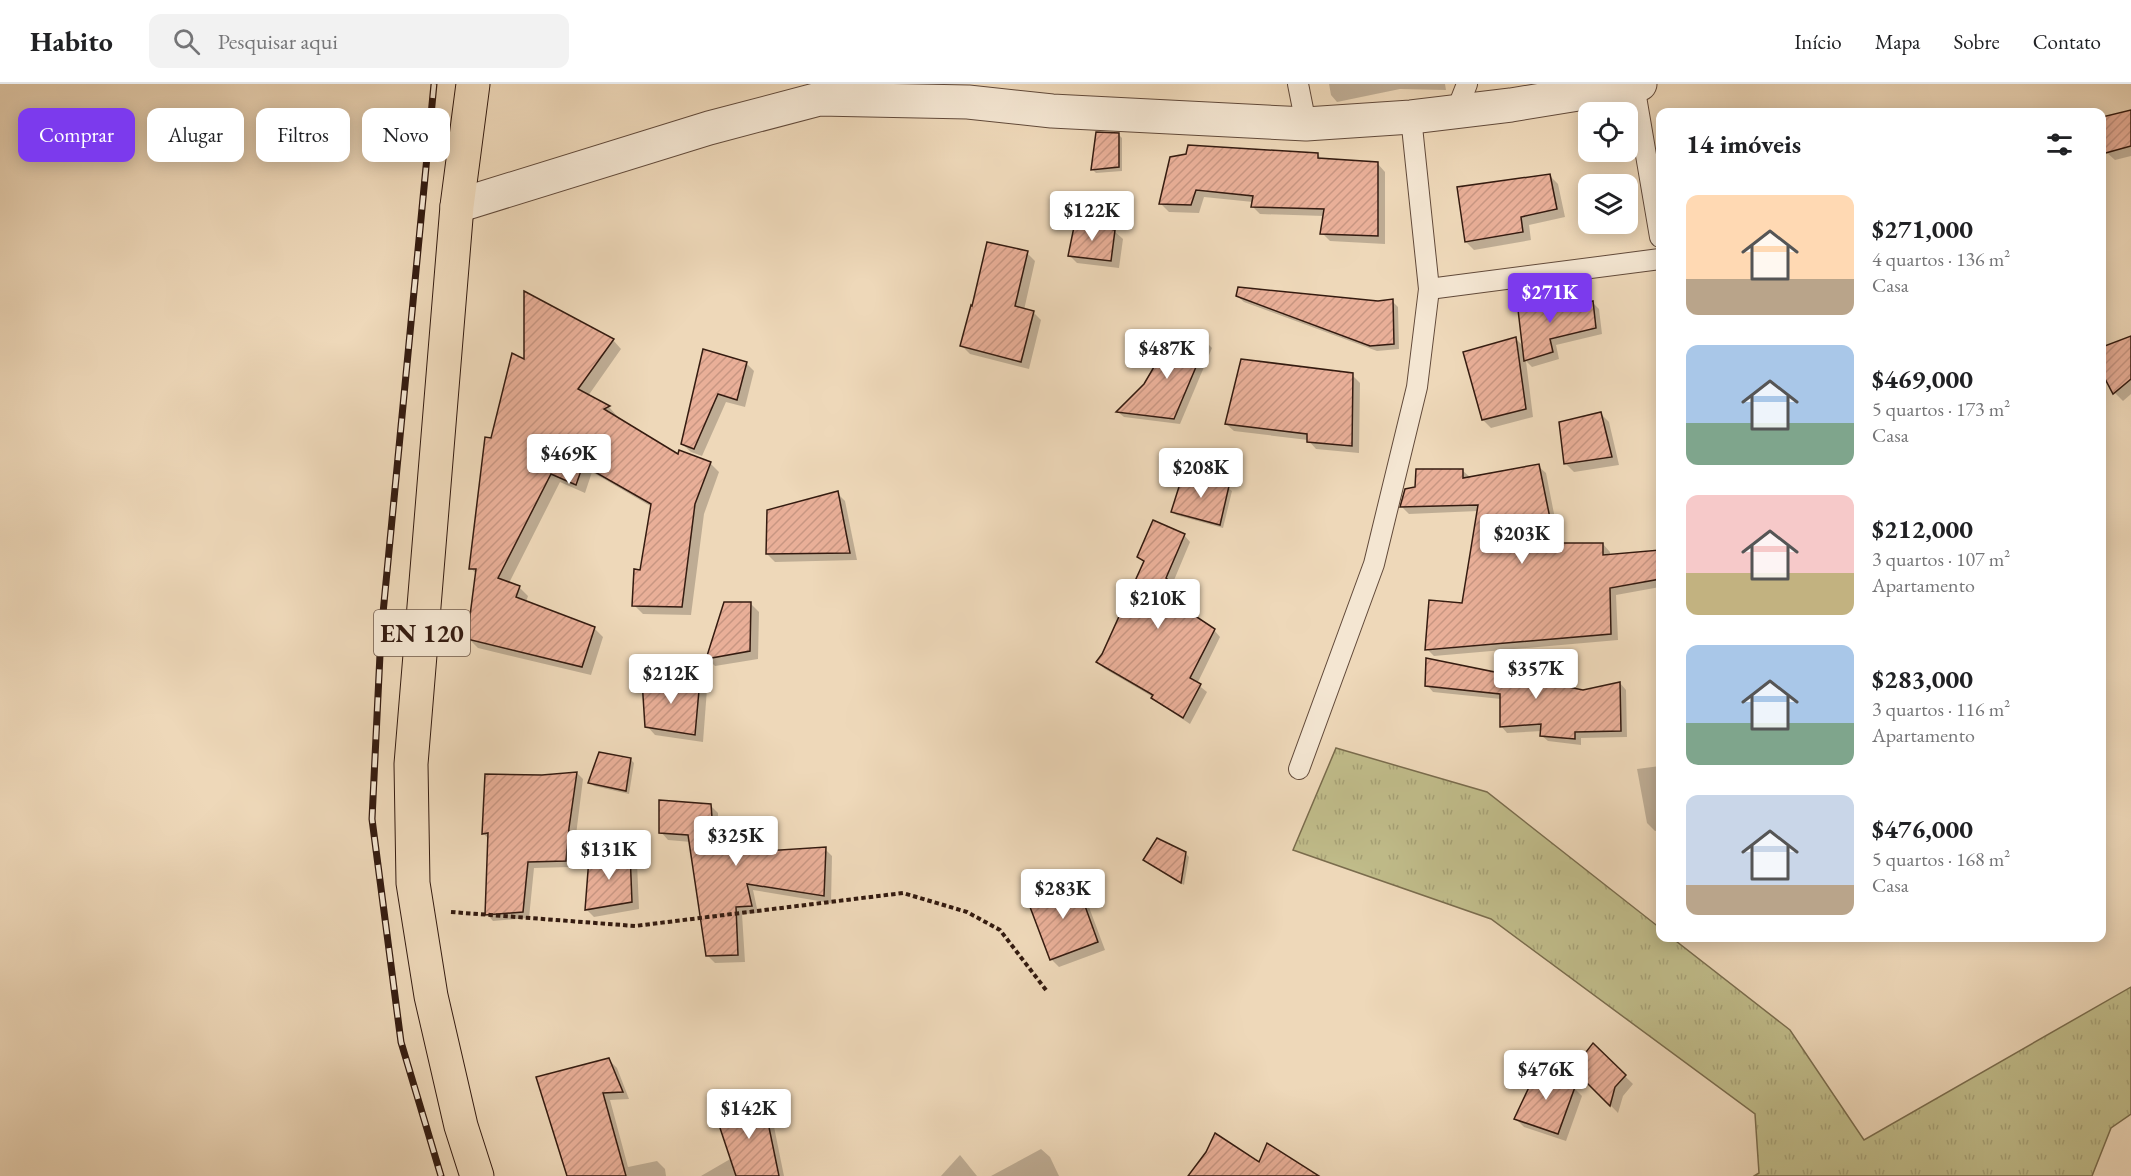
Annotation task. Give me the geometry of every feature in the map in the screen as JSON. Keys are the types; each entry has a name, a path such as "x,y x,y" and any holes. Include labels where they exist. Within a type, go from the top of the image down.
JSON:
{"main road":[{"name":"EN 120","path":"473,84 458,206 411,764 413,883 417,910 431,996 461,1126 477,1176"}],"street":[{"path":"458,206 709,128 819,99 968,102 1052,111 1306,124 1412,117 1462,98 1637,85"}],"lane":[{"path":"1298,84 1306,124"},
{"path":"1637,85 1656,211"},
{"path":"1299,769 1374,564 1417,387 1429,289 1412,117"},
{"path":"1429,289 1656,260"}],"path":[{"path":"417,910 635,926 903,893 967,912 1000,930 1046,990"}],"green space":[{"path":"1336,748 1487,792 1656,925 1656,942 1677,942 1790,1030 1864,1140 2131,987 2131,1114 2111,1128 2092,1176 1754,1176 1759,1173 1755,1114 1491,919 1293,850"}],"building":[{"path":"2131,110 2131,146 2106,153 2106,116"},
{"path":"1096,132 1119,133 1119,167 1091,170"},
{"path":"1188,145 1318,153 1318,158 1378,162 1378,236 1320,234 1324,209 1251,207 1253,196 1196,190 1191,205 1159,204 1170,157 1186,154"},
{"path":"1550,174 1557,209 1521,217 1523,232 1465,242 1457,187"},
{"path":"1075,222 1115,230 1111,261 1068,256"},
{"path":"987,242 1028,251 1015,306 1034,311 1021,362 960,346"},
{"path":"1238,287 1378,301 1393,299 1394,344 1370,346 1236,296"},
{"path":"524,291 614,339 578,389 610,406 604,409 678,454 679,450 711,462 695,504 682,607 632,606 634,569 640,570 651,504 583,465 576,485 551,474 498,578 520,586 516,597 595,627 582,667 467,639 476,569 469,569 485,437 491,438 512,353 524,359"},
{"path":"1540,291 1545,313 1593,301 1596,328 1550,339 1553,352 1524,361 1517,301"},
{"path":"1175,331 1188,339 1207,341 1174,419 1116,412 1144,384"},
{"path":"2131,336 2131,379 2113,394 2106,381 2106,345"},
{"path":"1516,337 1526,409 1482,420 1463,352"},
{"path":"703,349 747,362 737,400 718,394 694,449 681,444"},
{"path":"1241,359 1353,373 1352,446 1307,442 1307,434 1225,424"},
{"path":"1601,412 1612,457 1564,464 1559,422"},
{"path":"1539,464 1555,543 1603,543 1603,555 1656,550 1656,580 1610,588 1611,634 1425,650 1429,600 1462,603 1478,505 1400,507 1405,489 1415,487 1416,469 1463,469 1463,478"},
{"path":"1184,471 1229,486 1220,525 1171,512"},
{"path":"838,491 850,553 766,554 767,510"},
{"path":"1153,520 1185,534 1166,578 1170,582 1165,596 1215,629 1190,678 1201,684 1183,718 1151,698 1153,695 1096,662 1102,654 1144,561 1137,557"},
{"path":"724,602 751,602 750,651 706,659"},
{"path":"1426,658 1583,690 1620,682 1621,731 1575,732 1575,739 1540,736 1541,724 1500,727 1500,694 1425,686"},
{"path":"700,679 695,735 645,727 642,680"},
{"path":"599,752 631,758 626,791 588,783"},
{"path":"577,772 566,861 528,862 523,912 485,915 488,833 482,834 485,774 542,775"},
{"path":"659,800 711,804 712,818 767,820 765,851 826,847 824,896 747,884 752,906 736,907 738,955 706,956 688,835 659,833"},
{"path":"1157,838 1186,852 1181,883 1143,860"},
{"path":"630,852 632,902 585,910 589,858"},
{"path":"1076,881 1098,942 1050,960 1027,899"},
{"path":"1593,1043 1626,1075 1615,1087 1610,1106 1573,1069"},
{"path":"609,1058 623,1092 603,1093 626,1176 567,1176 536,1077"},
{"path":"1540,1064 1575,1087 1558,1134 1514,1119"},
{"path":"763,1098 779,1176 736,1176 715,1113"},
{"path":"1215,1133 1259,1162 1267,1143 1319,1176 1188,1176 1206,1152"}],"railway":[{"path":"434,84 381,634 372,819 401,1042 441,1176"}]}
